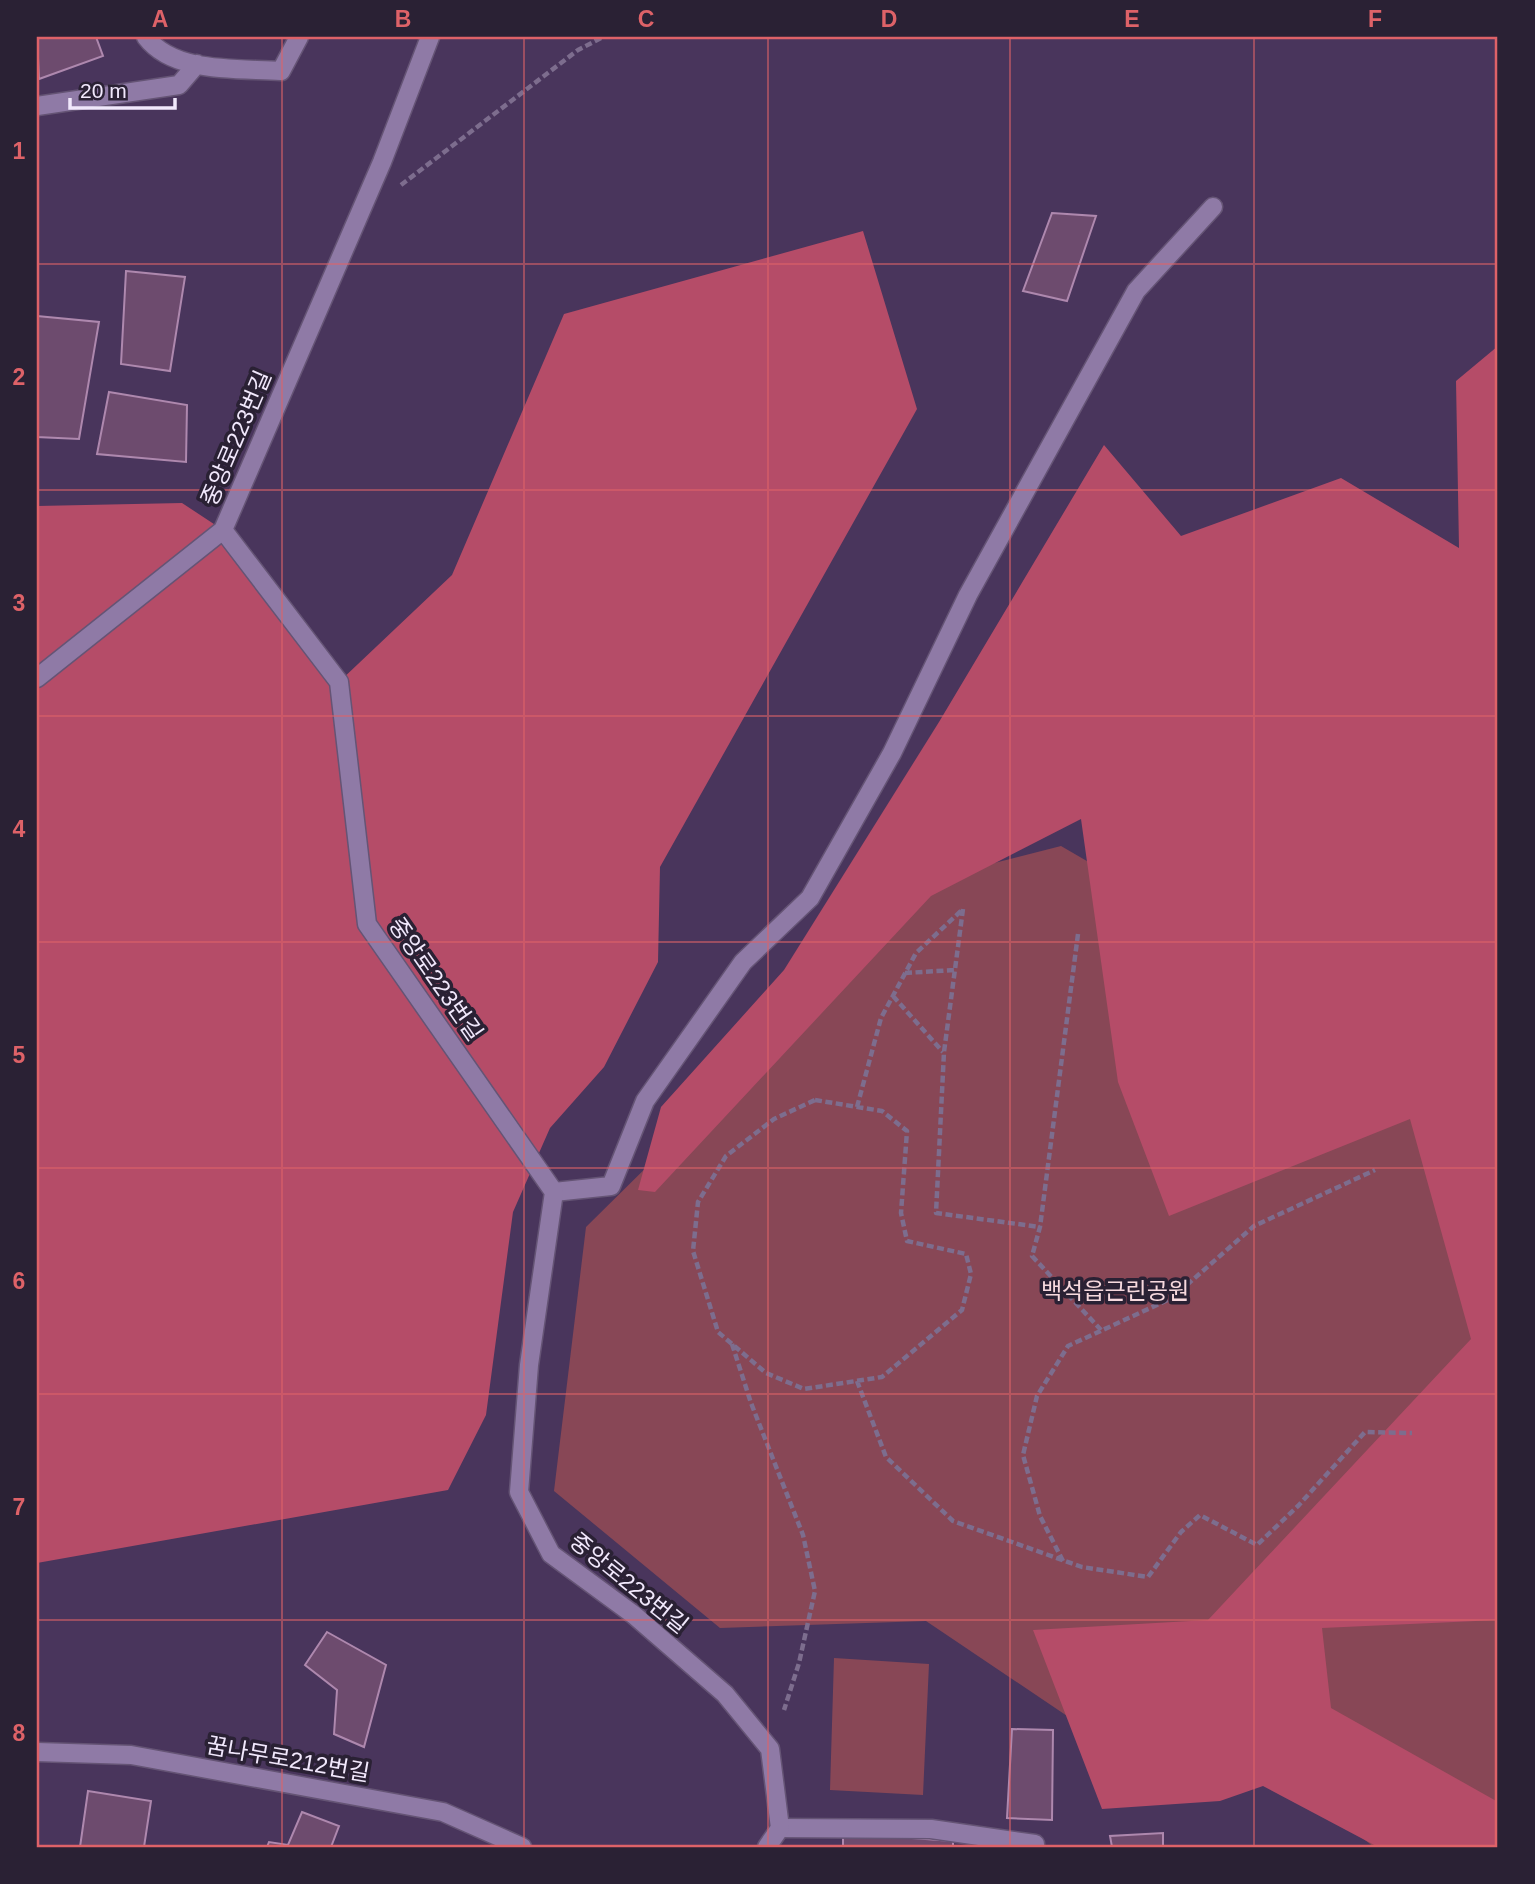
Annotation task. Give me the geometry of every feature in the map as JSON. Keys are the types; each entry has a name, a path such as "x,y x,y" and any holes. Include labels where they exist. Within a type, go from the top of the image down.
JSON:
{"street":[{"path":"146,37 158,52 197,64 281,71 299,37"},
{"name":"중앙로223번길","path":"430,37 382,162 223,530 339,682 367,924 554,1192 529,1365 519,1492 551,1554 634,1615 725,1694 770,1749 780,1828"},
{"path":"37,106 179,85 197,64"},
{"path":"554,1192 611,1186 645,1101 743,961 810,898 892,753 968,596 1136,290 1213,207"},
{"path":"37,678 223,530"},
{"name":"꿈나무로212번길","path":"37,1752 131,1755 443,1812 522,1847"},
{"path":"767,1847 780,1828 931,1829 1035,1844"}],"path":[{"path":"396,190 567,58 603,37"},
{"path":"857,1107 881,1018 905,973 916,953 963,909 944,1052 936,1213 1040,1227"},
{"path":"1078,934 1040,1227 1032,1256 1101,1330"},
{"path":"905,973 955,970"},
{"path":"893,996 944,1052"},
{"path":"815,1100 882,1111 907,1131 901,1213 907,1241 966,1254 971,1274 962,1310 882,1377 804,1389 766,1373 732,1344 718,1332 693,1251 698,1202 726,1156 774,1119 815,1100"},
{"path":"1063,1560 1040,1516 1023,1455 1037,1396 1068,1346 1172,1298 1254,1226 1375,1170"},
{"path":"732,1344 751,1403 803,1535 815,1591 799,1663 784,1710"},
{"path":"857,1381 886,1457 953,1521 1082,1567 1148,1577 1181,1532 1200,1515 1257,1545 1298,1506 1365,1432 1412,1433"}],"green space":[{"name":"백석읍근린공원","path":"1061,846 1154,900 1498,1026 1498,1847 1374,1847 1282,1776 1119,1751 926,1621 720,1628 554,1491 586,1227 667,1147 919,882"},
{"path":"834,1658 929,1664 923,1795 830,1790"}],"shaded area":[{"path":"863,231 917,409 660,867 658,962 604,1067 550,1128 513,1212 486,1415 448,1490 37,1563 37,506 182,503 223,530 339,682 452,575 564,314"},
{"path":"1498,346 1498,1620 1322,1628 1331,1708 1498,1802 1498,1847 1378,1847 1263,1786 1220,1801 1102,1809 1033,1630 1208,1620 1471,1339 1410,1119 1169,1216 1118,1082 1081,819 931,896 655,1192 638,1190 661,1107 784,970 939,722 1104,445 1181,536 1341,478 1459,548 1456,381"}],"building":[{"path":"37,37 96,37 103,56 39,79"},
{"path":"1052,213 1096,216 1067,301 1023,291"},
{"path":"126,271 185,277 170,371 121,364"},
{"path":"37,316 99,322 79,439 37,437"},
{"path":"109,392 187,405 186,462 97,454"},
{"path":"327,1632 386,1665 364,1747 334,1734 337,1690 305,1665"},
{"path":"1012,1729 1053,1730 1052,1820 1007,1818"},
{"path":"88,1791 151,1801 144,1847 80,1847"},
{"path":"302,1812 339,1826 331,1847 267,1847 269,1842 288,1845"},
{"path":"843,1833 953,1841 953,1847 843,1847"},
{"path":"1163,1833 1163,1847 1112,1847 1110,1836"}]}
